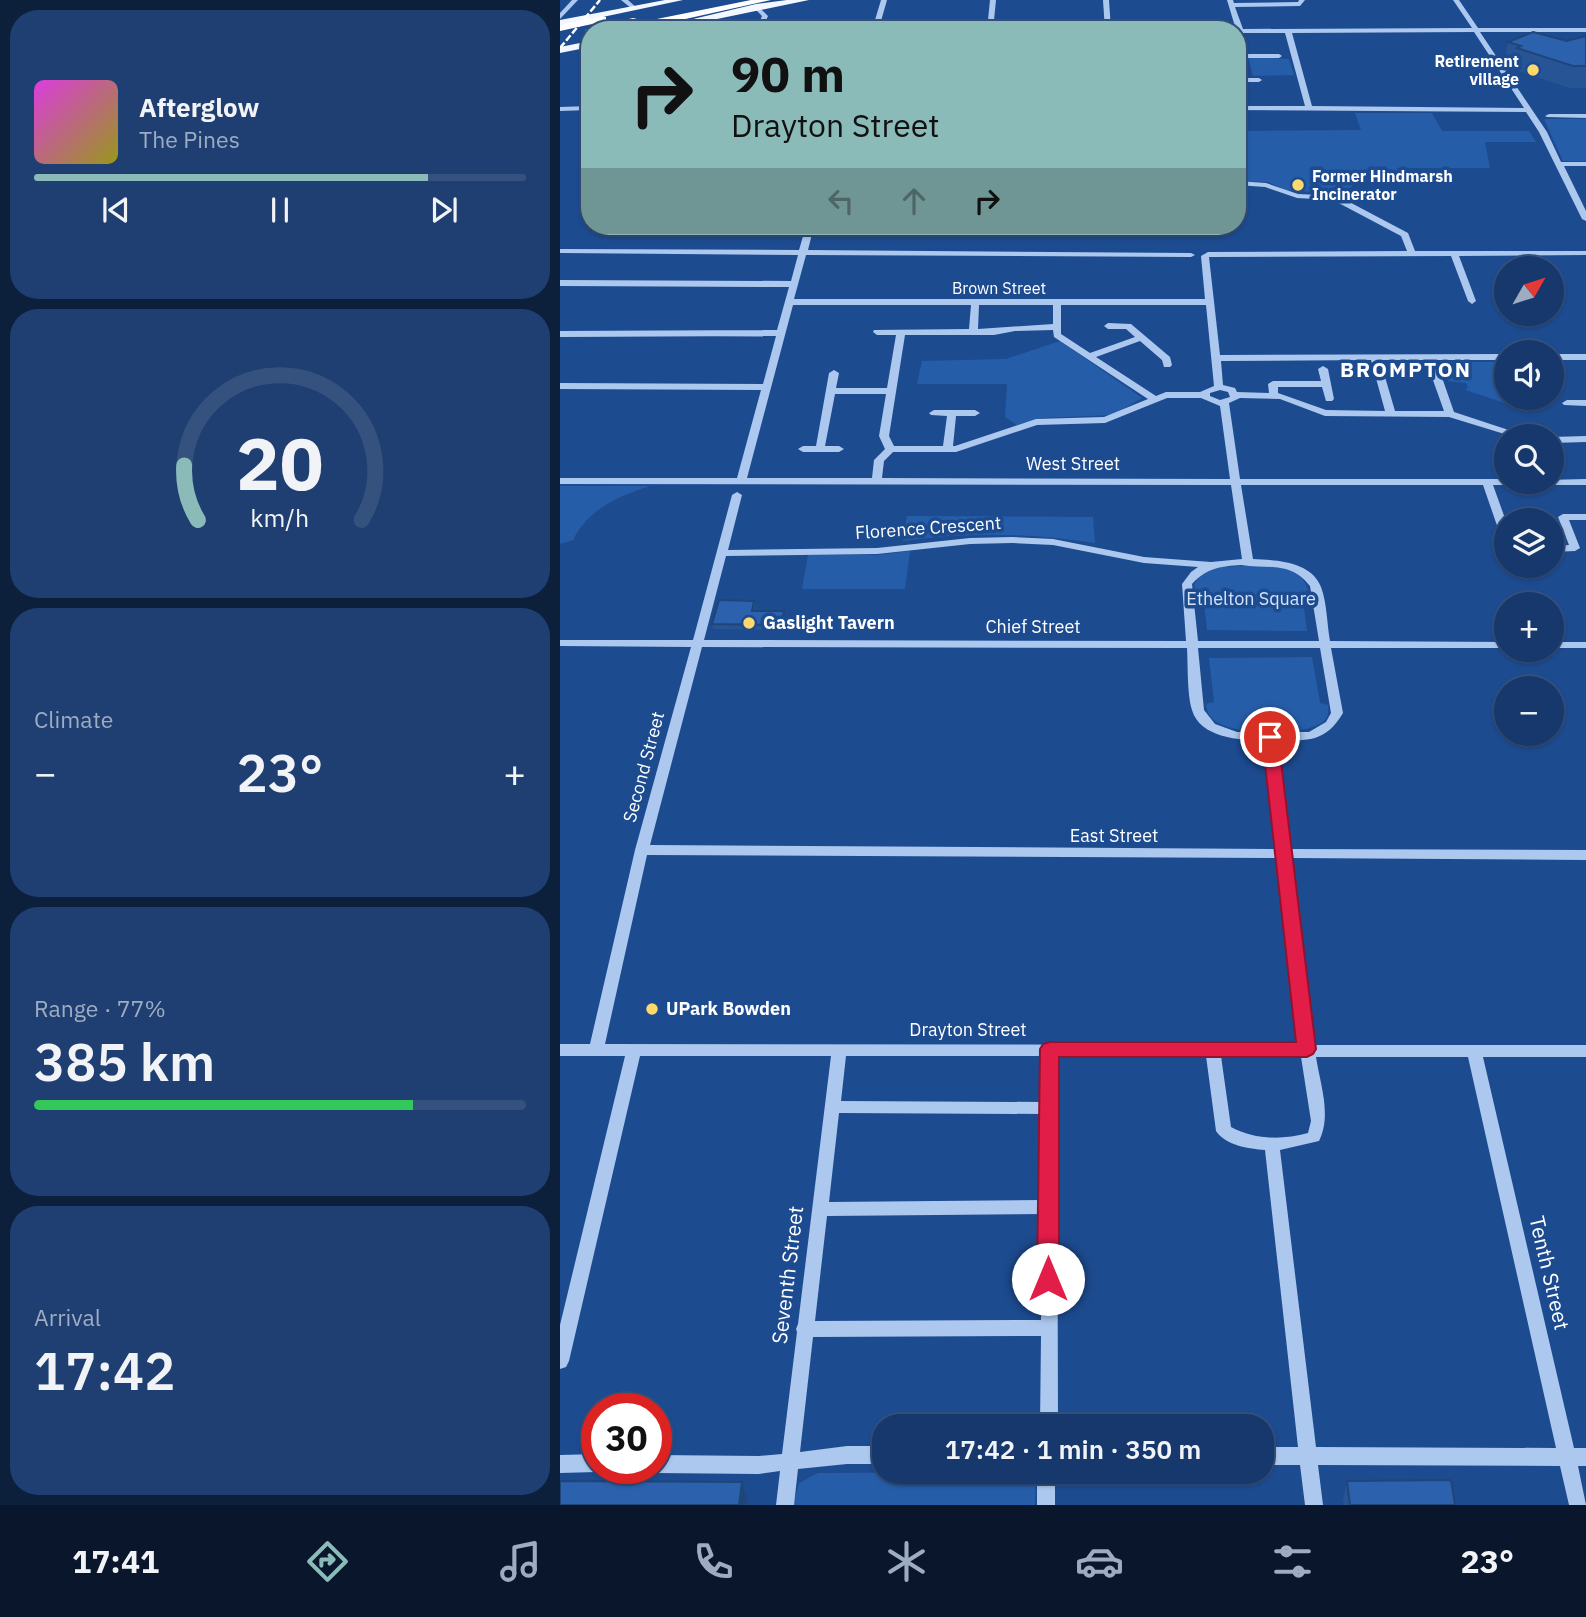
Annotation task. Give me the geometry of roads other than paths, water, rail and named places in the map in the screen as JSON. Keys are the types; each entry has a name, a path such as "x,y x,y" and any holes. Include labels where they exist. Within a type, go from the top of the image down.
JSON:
{"highway":[{"path":"632,21 731,0"},
{"path":"666,21 786,0"},
{"path":"585,21 685,1"},
{"path":"560,26 581,22"},
{"path":"560,36 581,32"},
{"path":"560,42 581,38"}],"main road":[{"path":"688,21 761,3 805,0"},
{"path":"560,26 634,8 685,1"},
{"path":"560,50 581,46"}],"street":[{"path":"560,17 575,0"},
{"path":"624,0 634,8"},
{"path":"878,21 884,0"},
{"path":"991,21 993,0"},
{"path":"1106,0 1107,21"},
{"path":"1236,21 1231,3 1300,4 1302,0"},
{"path":"1456,0 1543,132 1581,202 1586,219"},
{"path":"761,3 765,16 763,21"},
{"path":"1246,31 1586,30"},
{"path":"1288,31 1308,108"},
{"path":"1246,56 1279,56"},
{"path":"1246,80 1259,80"},
{"path":"560,108 581,108"},
{"path":"1246,108 1528,110"},
{"path":"1549,116 1586,116"},
{"path":"1558,164 1586,164"},
{"path":"1246,184 1266,185 1297,196 1335,198 1405,235 1412,253"},
{"path":"1386,224 1395,246"},
{"path":"741,482 808,235"},
{"path":"1219,387 1205,256 1395,246 1412,253 1586,253"},
{"path":"560,251 1191,255"},
{"path":"1454,253 1472,301"},
{"path":"560,283 794,284"},
{"name":"Brown Street","path":"789,302 1209,302"},
{"path":"973,332 975,302"},
{"path":"1057,302 1057,335 1154,398"},
{"path":"1108,326 1128,326 1167,359 1167,365"},
{"path":"877,331 973,332 1055,327"},
{"path":"890,449 884,436 901,332"},
{"path":"560,334 781,333"},
{"path":"1089,356 1143,337"},
{"path":"1217,358 1494,357"},
{"path":"1564,357 1586,357"},
{"path":"1375,358 1391,414"},
{"path":"1323,369 1329,398"},
{"path":"1434,369 1450,414"},
{"path":"820,449 834,373"},
{"path":"1275,395 1273,384 1326,384"},
{"path":"560,386 766,387"},
{"path":"1204,395 1208,390 1219,387 1232,390 1236,396"},
{"path":"831,391 891,391"},
{"path":"876,482 879,460 890,449 948,449 971,446 1036,422 1105,420 1154,398 1166,395 1204,395"},
{"path":"1204,395 1209,401 1224,403 1236,396 1275,395 1325,413 1450,414 1494,427"},
{"path":"1224,403 1248,563"},
{"path":"1567,403 1586,404"},
{"path":"934,413 975,413"},
{"path":"948,449 952,413"},
{"path":"1564,440 1586,439"},
{"path":"803,449 839,449"},
{"name":"West Street","path":"560,481 1586,482"},
{"path":"1487,482 1496,508"},
{"name":"Second Street","path":"596,1050 642,850 737,495"},
{"path":"1564,517 1586,517"},
{"path":"1564,520 1575,548 1564,548"},
{"name":"Florence Crescent","path":"721,552 877,551 970,541 1012,540 1053,542 1144,560 1209,565 1279,563 1295,568 1309,577 1315,586 1325,644"},
{"path":"1178,562 1191,577"},
{"path":"1209,565 1191,577 1187,584 1198,711 1211,727 1236,736 1270,737 1311,736 1330,725 1337,713 1325,644"},
{"name":"Chief Street","path":"560,643 1494,645"},
{"path":"1564,645 1586,645"},
{"path":"1213,1051 1224,1130 1237,1140 1272,1144 1297,1143 1314,1137 1319,1121 1282,854 1270,737"},
{"name":"East Street","path":"642,850 1586,855"},
{"path":"1049,1414 1050,1049"},
{"name":"Drayton Street","path":"560,1050 1586,1051"},
{"path":"560,1361 634,1050"},
{"name":"Seventh Street","path":"785,1505 839,1050"},
{"name":"Tenth Street","path":"1474,1051 1577,1457 1578,1505"},
{"path":"832,1107 1049,1108"},
{"path":"1272,1144 1314,1505"},
{"path":"819,1209 1049,1207"},
{"path":"804,1329 1048,1328"},
{"path":"672,1464 790,1463 847,1455 872,1455"},
{"path":"1274,1457 1577,1457"},
{"path":"560,1464 581,1463"},
{"path":"1046,1484 1046,1505"}],"railway":[{"path":"582,21 600,0"},
{"path":"560,48 581,23"}],"place":[{"name":"Retirement village","path":"1533,70"},
{"name":"Former Hindmarsh Incinerator","path":"1298,185"},
{"name":"Gaslight Tavern","path":"749,623"},
{"name":"UPark Bowden","path":"652,1009"}],"district":[{"name":"BROMPTON","path":"1406,370"}],"park label":[{"name":"Ethelton Square","path":"1251,599"}]}
